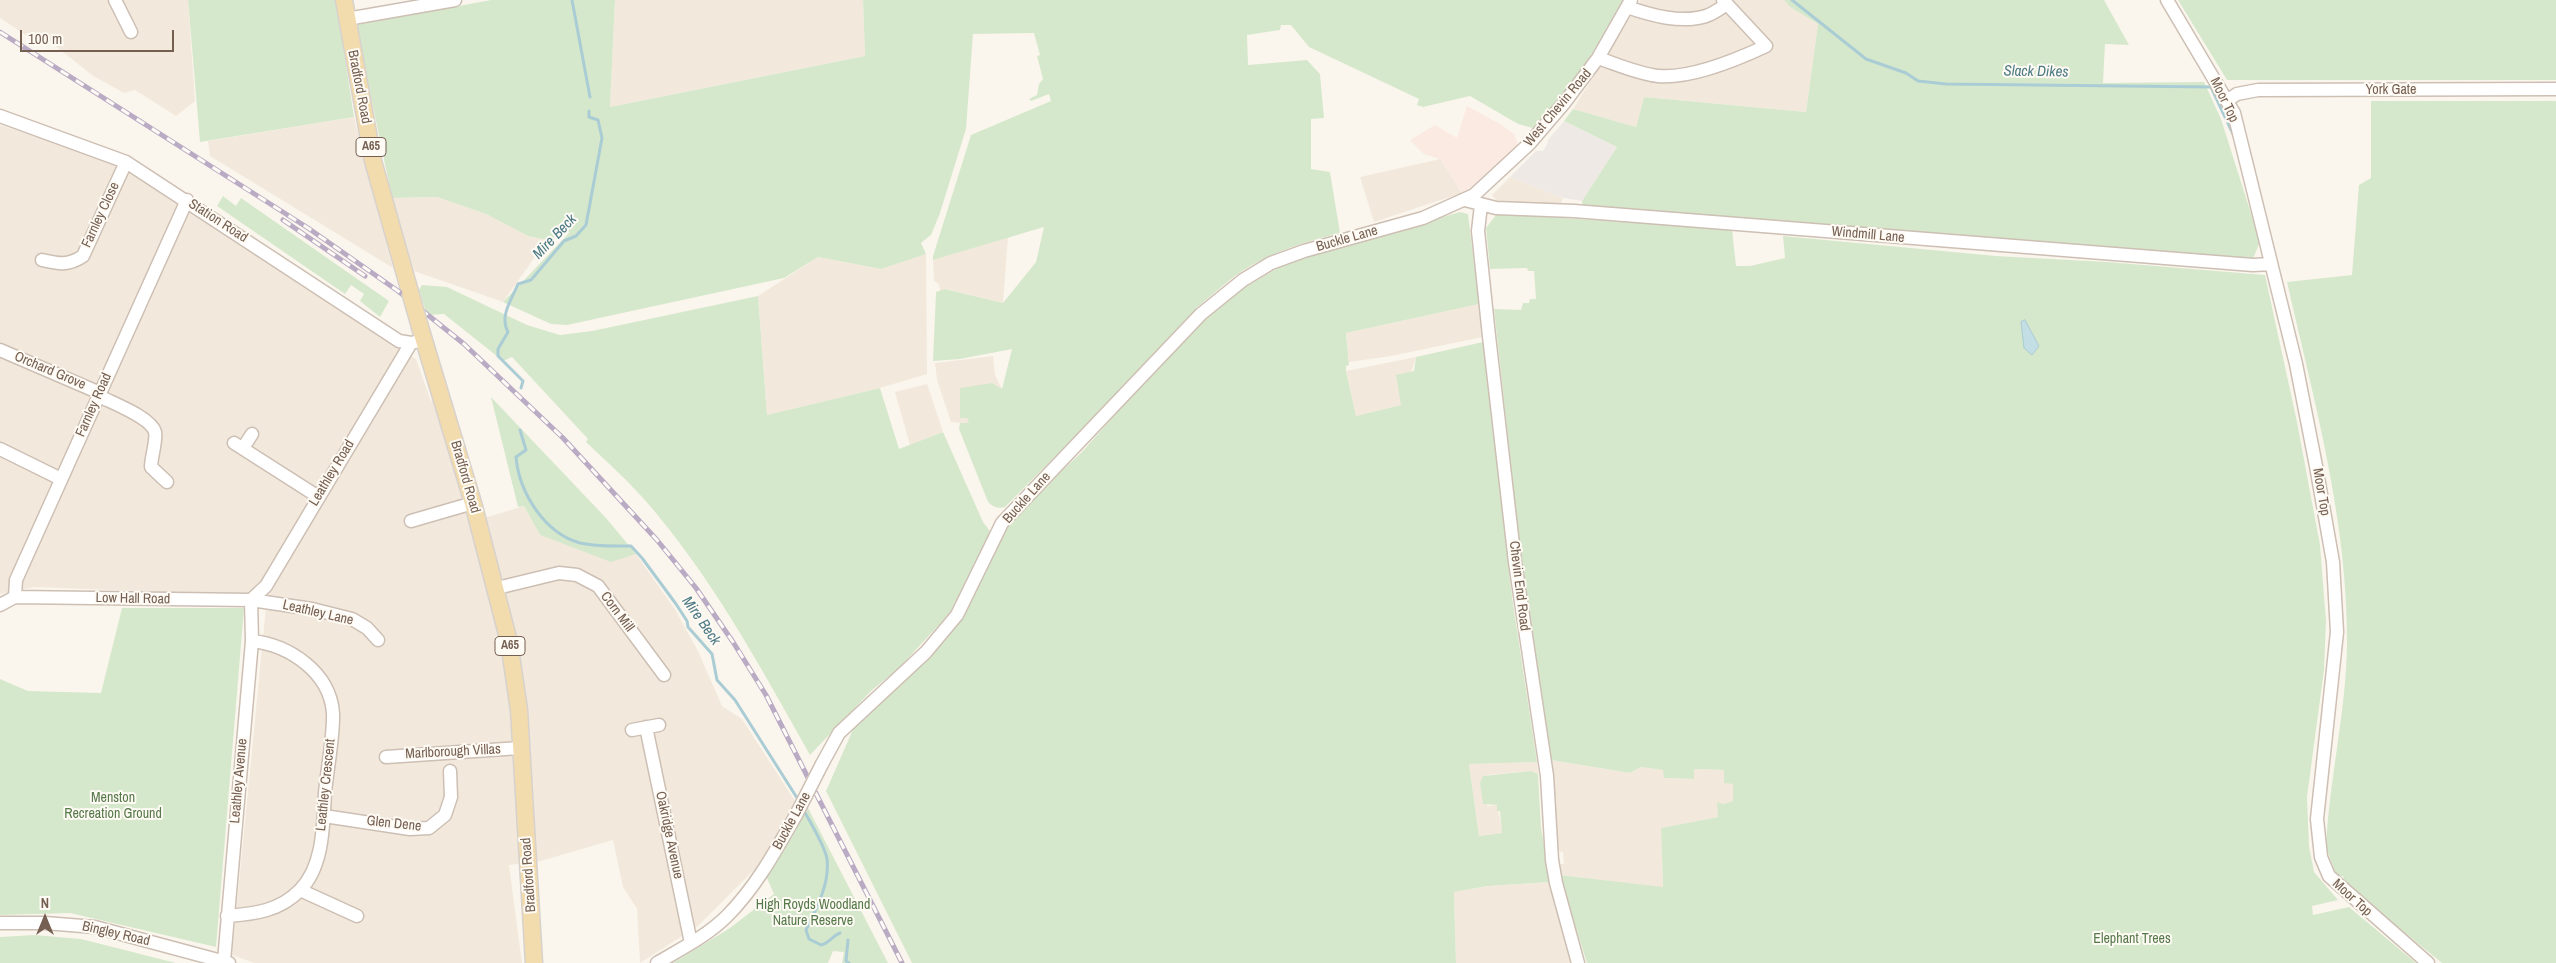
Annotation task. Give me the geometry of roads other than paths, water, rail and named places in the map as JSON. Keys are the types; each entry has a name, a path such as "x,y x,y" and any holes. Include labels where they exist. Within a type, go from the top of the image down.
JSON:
{"main road":[{"name":"Bradford Road","path":"344,0 373,160 410,292 418,337 473,503 497,588 512,661 519,710 534,963"}],"street":[{"path":"115,0 131,32"},
{"path":"346,19 455,0"},
{"name":"Moor Top","path":"2167,0 2228,100 2245,153 2296,364 2333,562 2338,632 2317,819 2321,857 2329,876 2428,963"},
{"path":"1598,58 1658,76 1699,71 1739,59 1766,46 1725,2 1706,16 1686,18 1650,15 1629,3"},
{"name":"West Chevin Road","path":"1466,200 1498,175 1548,124 1598,58 1629,3"},
{"name":"York Gate","path":"2228,100 2237,94 2258,90 2556,89"},
{"name":"Station Road","path":"0,116 126,162 187,200 399,342 418,337"},
{"name":"Farnley Close","path":"42,260 62,265 72,263 83,256 126,162"},
{"name":"Farnley Road","path":"15,598 16,580 187,200"},
{"name":"Windmill Lane","path":"1466,200 1481,205 2253,266 2272,264"},
{"name":"Buckle Lane","path":"657,963 691,943 727,916 767,867 840,733 926,652 957,616 1002,524 1201,314 1243,280 1271,263 1304,251 1423,218 1466,200"},
{"name":"Chevin End Road","path":"1481,205 1478,231 1488,326 1515,562 1547,776 1552,860 1578,963"},
{"name":"Leathley Road","path":"251,600 266,586 317,496 418,337"},
{"name":"Orchard Grove","path":"0,350 100,394 137,414 151,424 156,433 151,467 167,482"},
{"path":"252,434 238,446 317,496"},
{"path":"0,449 61,479"},
{"path":"410,521 473,503"},
{"name":"Corn Mill","path":"497,588 559,573 577,575 598,586 664,675"},
{"path":"0,605 15,598"},
{"name":"Low Hall Road","path":"15,598 251,600"},
{"name":"Leathley Lane","path":"251,600 312,609 352,618 367,628 378,640"},
{"name":"Leathley Avenue","path":"226,962 227,916 252,641 251,600"},
{"name":"Leathley Crescent","path":"227,916 268,911 300,890 317,863 324,816 333,713 325,690 314,671 294,653 267,642 252,641"},
{"name":"Oakridge Avenue","path":"632,730 653,726 691,943"},
{"name":"Marlborough Villas","path":"386,756 520,748"},
{"name":"Glen Dene","path":"324,816 410,829 429,828 445,815 451,797 450,771"},
{"path":"300,890 357,916"},
{"name":"Bingley Road","path":"0,923 45,923 96,927 226,962"}],"water":[{"path":"2025,320 2039,346 2032,355 2024,348 2021,322"}],"waterway":[{"name":"Mire Beck","path":"572,0 590,97"},
{"name":"Slack Dikes","path":"1792,0 1866,59 1906,73 1918,81 1946,84 2211,87 2233,134"},
{"name":"Mire Beck","path":"521,388 523,381 498,356 498,349 508,332 505,320 506,314 518,284 531,280 564,241 576,236 586,225 602,138 598,120 589,117 589,111"},
{"name":"Mire Beck","path":"520,430 526,450 516,457 518,470 528,497 545,521 567,538 580,543 605,546 631,546 642,558 676,604 687,621 688,627 712,654 717,680 735,700 799,801"},
{"name":"Mire Beck","path":"803,809 817,834 827,859 824,887 806,930 809,939 821,945 827,943 840,933"},
{"name":"Mire Beck","path":"848,940 846,961 849,963"}],"railway":[{"path":"0,32 308,228 398,291 464,344 563,438 657,540 696,588 733,642 766,695 902,963"},
{"path":"283,220 365,276"}],"park label":[{"name":"Menston Recreation Ground","path":"113,806"},
{"name":"High Royds Woodland Nature Reserve","path":"813,914"},
{"name":"Elephant Trees","path":"2132,939"}]}
